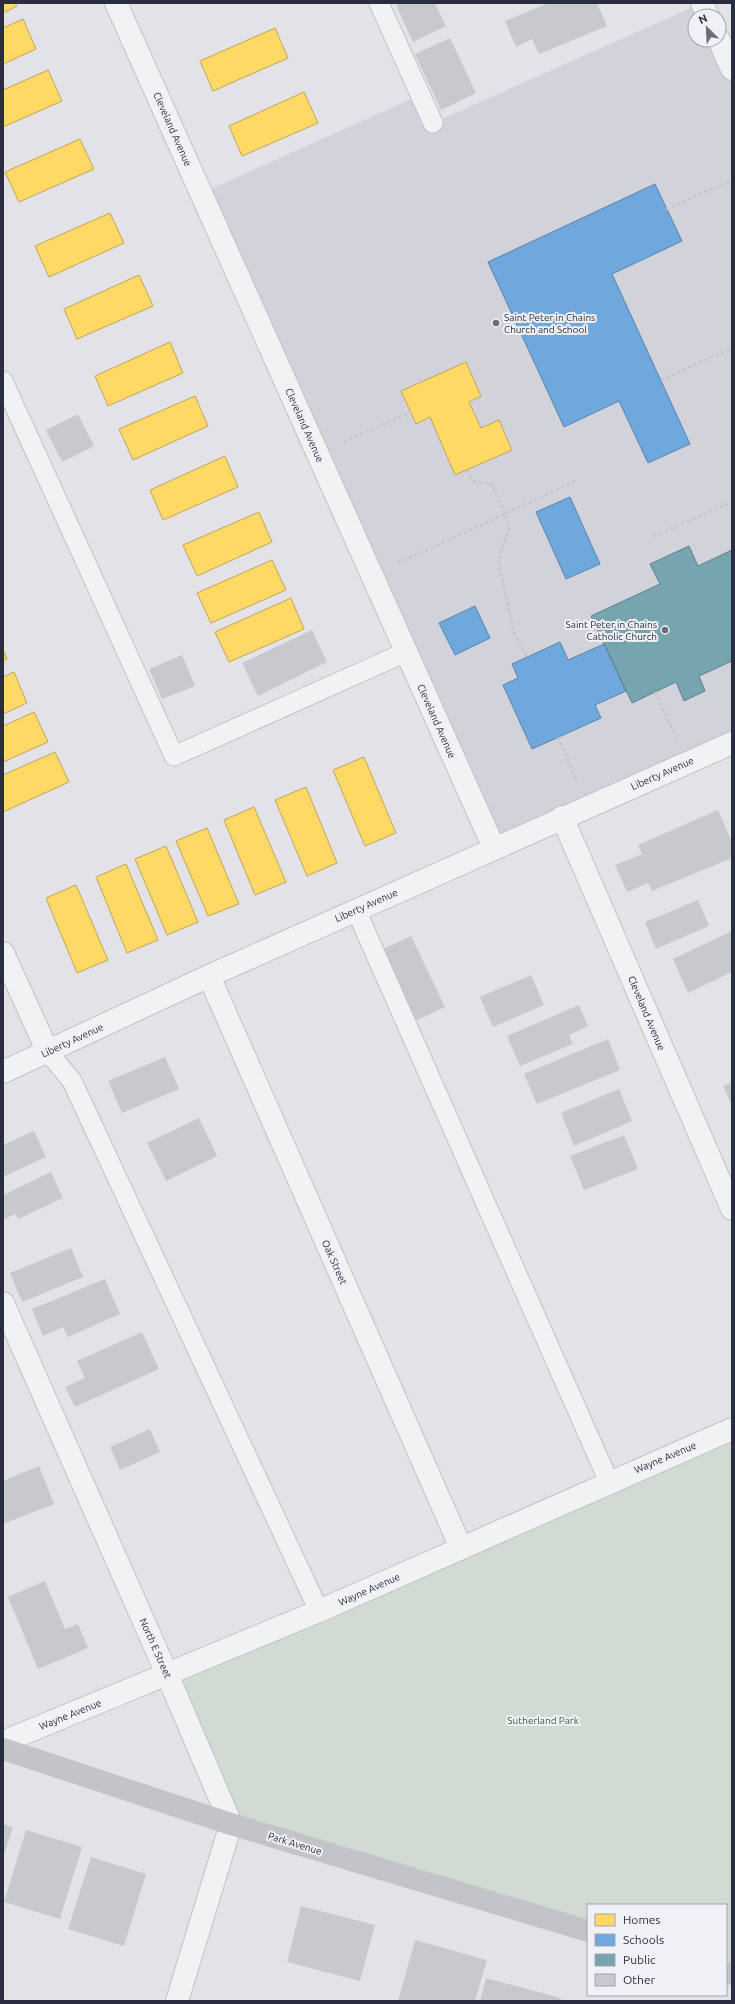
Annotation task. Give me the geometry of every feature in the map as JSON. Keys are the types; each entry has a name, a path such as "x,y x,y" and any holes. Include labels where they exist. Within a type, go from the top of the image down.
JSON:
{"main road":[{"name":"Park Avenue","path":"3,1749 231,1824 587,1931"}],"street":[{"name":"Cleveland Avenue","path":"116,3 494,848"},
{"path":"723,48 732,69"},
{"name":"Liberty Avenue","path":"3,1072 209,976 562,817 732,743"},
{"name":"Cleveland Avenue","path":"562,817 732,1209"},
{"path":"3,953 48,1052"},
{"name":"Oak Street","path":"209,976 461,1548"},
{"name":"North E Street","path":"3,1303 168,1674 231,1824"},
{"name":"Wayne Avenue","path":"3,1742 319,1612 732,1428"},
{"path":"177,2001 231,1824"}],"lane":[{"path":"379,3 433,123"},
{"path":"3,381 174,756 406,652"},
{"path":"356,910 609,1482"},
{"path":"48,1052 72,1081 319,1612"}],"path":[{"path":"666,209 732,180"},
{"path":"661,380 732,348"},
{"path":"318,453 411,412"},
{"path":"467,470 473,481 491,484 505,514 509,528 498,560 514,633 527,658"},
{"path":"372,576 576,481"},
{"path":"654,536 732,502"},
{"path":"656,692 688,762"},
{"path":"558,737 588,806"}],"shaded area":[{"name":"Saint Peter in Chains Church and School","path":"702,3 704,8 691,8"},
{"name":"Saint Peter in Chains Church and School","path":"687,10 687,48 723,48 732,69 732,743 494,848 202,193 420,95 433,123"}],"green space":[{"name":"Sutherland Park","path":"732,1429 732,1974 727,1973 727,1904 587,1904 587,1931 231,1824 167,1674"}],"building: Homes":[{"path":"3,3 15,3 17,6 3,13"},
{"path":"23,19 36,49 3,64 3,28"},
{"path":"275,28 288,58 213,91 200,61"},
{"path":"48,70 62,101 3,127 3,90"},
{"path":"304,92 318,123 242,156 229,126"},
{"path":"80,139 94,169 19,202 5,172"},
{"path":"110,213 124,243 49,277 35,246"},
{"path":"139,275 153,306 77,339 64,309"},
{"path":"170,342 183,373 108,406 95,376"},
{"path":"466,362 481,396 469,402 481,428 499,420 512,450 455,475 430,417 416,424 401,391"},
{"path":"195,396 208,426 133,460 119,429"},
{"path":"225,456 238,487 163,520 150,490"},
{"path":"259,512 272,542 197,576 183,545"},
{"path":"272,560 286,590 211,623 197,593"},
{"path":"291,598 304,629 229,662 215,632"},
{"path":"3,649 7,659 3,661"},
{"path":"14,672 27,703 3,714 3,677"},
{"path":"34,712 48,742 3,762 3,726"},
{"path":"55,752 69,782 3,812 3,775"},
{"path":"364,757 396,833 365,846 333,770"},
{"path":"306,787 337,863 307,876 275,800"},
{"path":"254,807 286,882 255,895 224,820"},
{"path":"207,828 239,904 208,916 176,841"},
{"path":"166,846 198,922 167,935 135,859"},
{"path":"126,864 158,940 127,953 96,877"},
{"path":"76,885 108,960 77,973 46,898"}],"building: Schools":[{"path":"655,184 682,241 612,274 690,444 648,463 619,401 564,427 488,262"},
{"path":"570,497 600,564 566,579 536,512"},
{"path":"475,606 490,638 455,655 439,623"},
{"path":"560,642 568,660 604,644 626,691 595,705 601,718 532,749 503,685 518,678 512,664"}],"building: Public":[{"name":"Saint Peter in Chains Catholic Church","path":"689,546 698,566 732,550 732,661 699,676 705,691 684,701 676,682 632,703 591,616 660,584 650,564"}],"building: Other":[{"path":"400,3 435,3 446,26 413,42 396,5"},
{"path":"548,3 597,3 607,26 539,54 532,39 516,47 505,21"},
{"path":"450,38 476,93 441,110 415,54"},
{"path":"78,414 94,446 62,462 46,430"},
{"path":"312,630 327,662 258,696 242,663"},
{"path":"182,655 195,686 162,699 149,669"},
{"path":"718,810 732,842 732,858 652,891 648,883 627,892 615,865 642,854 638,845"},
{"path":"698,900 709,926 656,949 645,922"},
{"path":"732,931 732,972 688,993 673,959"},
{"path":"411,936 445,1007 411,1023 377,952"},
{"path":"531,975 544,1005 493,1027 480,997"},
{"path":"579,1005 588,1026 569,1035 573,1044 520,1066 507,1036"},
{"path":"608,1039 620,1070 537,1104 524,1074"},
{"path":"165,1057 179,1089 122,1113 108,1081"},
{"path":"732,1082 732,1106 723,1086"},
{"path":"619,1089 632,1121 574,1146 561,1113"},
{"path":"199,1118 217,1156 166,1181 147,1143"},
{"path":"34,1131 46,1157 3,1177 3,1145"},
{"path":"624,1135 638,1169 584,1190 570,1156"},
{"path":"51,1172 63,1198 18,1219 15,1214 3,1220 3,1195"},
{"path":"71,1248 83,1277 22,1302 10,1273"},
{"path":"105,1279 120,1314 68,1337 63,1327 43,1336 32,1309"},
{"path":"142,1332 159,1369 75,1407 65,1387 85,1378 77,1361"},
{"path":"150,1429 160,1452 120,1470 110,1447"},
{"path":"39,1466 54,1504 3,1524 3,1481"},
{"path":"45,1581 65,1629 78,1624 88,1648 38,1669 8,1597"},
{"path":"3,1824 13,1827 3,1858"},
{"path":"26,1830 82,1847 60,1919 4,1902"},
{"path":"91,1857 146,1874 124,1946 68,1929"},
{"path":"301,1906 375,1925 360,1981 287,1962"},
{"path":"415,1940 487,1960 475,2001 398,2001"},
{"path":"486,1978 561,1998 560,2001 480,2001"}],"place":[{"name":"Saint Peter in Chains Church and School","path":"496,323"},
{"name":"Saint Peter in Chains Catholic Church","path":"665,630"}]}
